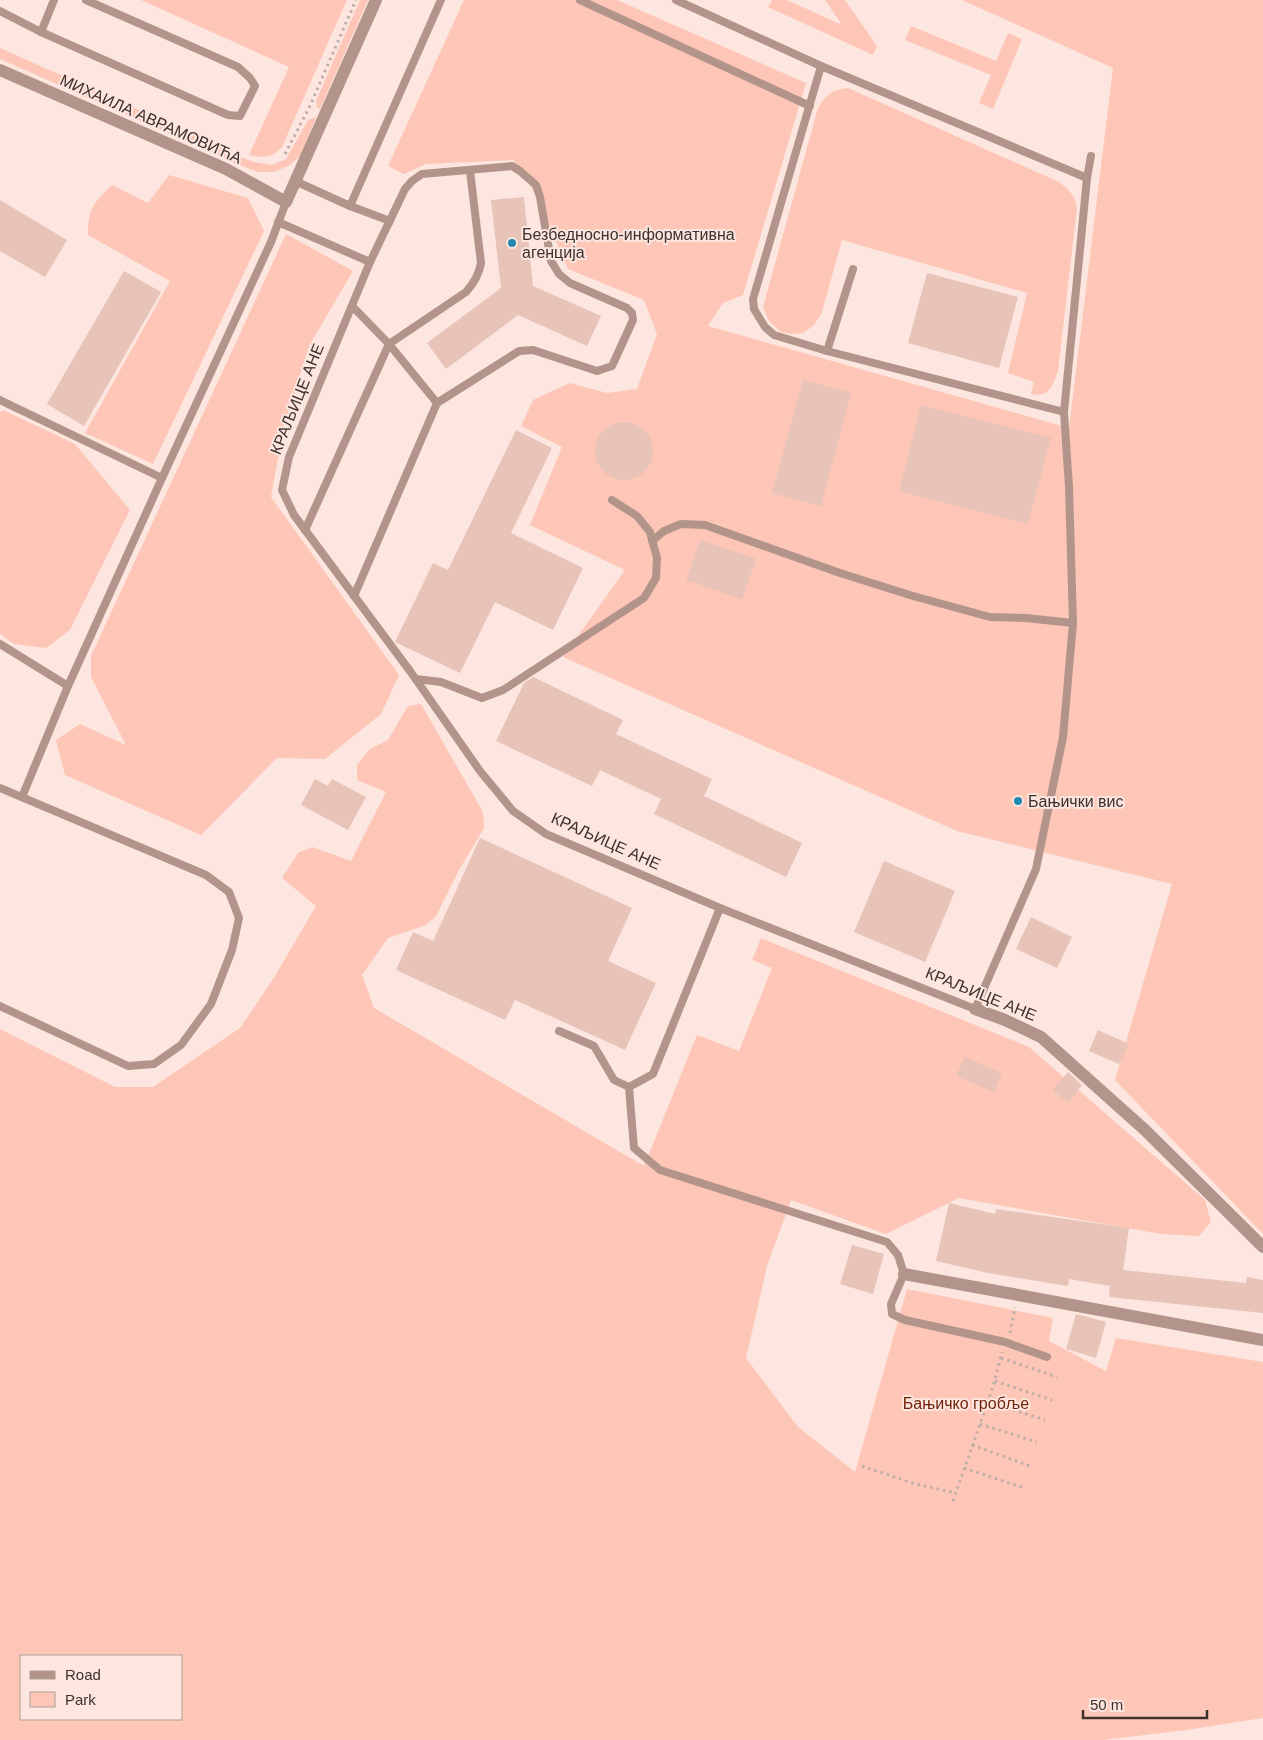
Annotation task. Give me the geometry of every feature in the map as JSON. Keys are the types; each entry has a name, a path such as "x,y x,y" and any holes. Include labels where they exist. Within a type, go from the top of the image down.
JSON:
{"street":[{"path":"286,202 376,0"},
{"name":"МИХАИЛА АВРАМОВИЋА","path":"0,70 226,169 286,202"},
{"name":"КРАЉИЦЕ АНЕ","path":"975,1009 1041,1037 1145,1130 1263,1248"},
{"path":"904,1274 1263,1340"}],"lane":[{"path":"41,32 54,0"},
{"path":"0,11 41,32 228,115 240,116 255,86 250,78 238,67 86,0"},
{"path":"350,206 441,0"},
{"path":"580,0 810,106"},
{"path":"676,0 821,66 1087,178"},
{"path":"821,66 753,299 754,309 760,320 774,335 827,351 1064,412"},
{"path":"975,1009 1036,869 1063,737 1073,623 1069,487 1064,412 1090,156"},
{"name":"КРАЉИЦЕ АНЕ","path":"436,403 519,351 533,350 592,370 608,369 612,366 633,320 632,313 627,308 570,283 558,274 551,261 536,184 512,166 422,174 405,189 370,262 289,457 282,490 294,515 416,679 480,771 513,812 546,834 720,908 975,1009"},
{"path":"305,530 389,344 466,292 480,273 481,263 470,171"},
{"path":"296,181 350,206 390,221"},
{"path":"22,797 68,686 271,242 286,202"},
{"path":"278,222 370,262"},
{"path":"827,351 854,269"},
{"path":"352,306 389,344 436,403 354,596"},
{"path":"0,400 162,478"},
{"path":"416,679 441,682 482,698 503,690 644,598 656,578 657,558 650,532 637,516 612,500"},
{"path":"652,541 664,531 681,524 705,525 840,573 913,596 990,617 1026,618 1073,623"},
{"path":"0,644 68,686"},
{"path":"0,788 206,875 229,892 239,918 232,950 211,1004 182,1045 154,1064 128,1066 0,1006"},
{"path":"630,1087 654,1074 720,908"},
{"path":"560,1031 594,1046 614,1080 630,1087"},
{"path":"630,1087 634,1148 660,1170 887,1242 898,1255 904,1274 891,1304 892,1314 905,1320 1006,1343 1046,1357"}],"path":[{"path":"285,154 310,108 356,0"},
{"path":"953,1500 988,1402 1006,1343 1017,1295"},
{"path":"1001,1358 1057,1377"},
{"path":"994,1380 1052,1400"},
{"path":"988,1402 1045,1420"},
{"path":"980,1424 1037,1442"},
{"path":"972,1445 1030,1466"},
{"path":"862,1466 915,1484 956,1493"},
{"path":"964,1468 1024,1488"}],"green space":[{"path":"141,0 347,0 282,147 271,155 259,157 249,155 289,67"},
{"path":"360,0 368,0 320,109 317,107 316,101"},
{"path":"464,0 617,0 806,83 743,295 723,303 708,326 1069,428 1113,68 962,0 1263,0 1263,1234 1115,1080 1172,884 957,831 563,657 625,570 530,525 562,447 521,426 533,400 570,383 607,393 637,389 657,334 644,300 568,269 537,196 513,160 426,164 404,174 388,166"},
{"path":"772,0 787,0 842,25 825,0 845,0 877,46 873,55 768,7"},
{"path":"911,26 996,61 1008,33 1022,39 993,109 979,103 991,75 905,40"},
{"path":"0,48 228,150 225,158 0,59"},
{"path":"848,88 1059,182 1073,196 1077,208 1058,371 1052,386 1046,392 1037,395 1031,394 1034,382 1008,373 1027,293 842,240 821,315 813,326 803,333 792,334 781,332 769,321 763,307 818,108 830,94 837,90"},
{"path":"316,117 301,155 290,165 274,172 259,172 233,163 237,156 254,162 272,165 286,159 308,120"},
{"path":"169,175 248,198 264,231 153,464 85,433 170,281 88,235 88,226 93,207 112,185 148,203"},
{"path":"286,234 353,271 309,346 284,425 271,497 399,675 381,714 325,759 277,758 201,835 65,775 56,740 80,724 126,745 91,677 91,656"},
{"path":"3,410 75,444 130,510 70,630 46,648 14,644 0,634 0,412"},
{"name":"Бањичко гробље","path":"421,704 483,812 484,828 459,870 436,916 426,925 388,938 362,975 374,1008 644,1166 697,1035 739,1051 772,968 752,960 761,938 1029,1047 1205,1200 1211,1222 1199,1236 1161,1234 959,1198 886,1234 791,1200 767,1266 746,1358 798,1427 855,1472 907,1289 1053,1318 1049,1341 1106,1371 1116,1338 1263,1362 1263,1718 1103,1740 0,1740 0,1029 115,1087 153,1087 240,1028 275,976 316,906 282,878 298,853 312,847 351,861 386,792 357,780 357,765 370,749 388,740 408,706"}],"building":[{"name":"Безбедносно-информативна агенција","path":"524,197 533,286 601,316 587,346 518,315 446,369 427,343 501,288 491,200"},
{"path":"0,200 67,240 45,277 0,251"},
{"path":"124,271 161,292 84,426 47,404"},
{"path":"927,273 1018,297 999,368 908,343"},
{"path":"803,380 851,393 821,506 772,493"},
{"path":"921,405 1051,438 1028,524 899,491"},
{"path":"618,422 630,422 645,430 653,445 653,457 645,472 630,480 618,480 603,472 595,457 595,445 603,430"},
{"path":"516,430 552,448 511,533 583,568 553,630 495,602 460,673 395,642 433,563 448,570"},
{"path":"700,540 756,559 742,599 686,580"},
{"path":"533,677 623,720 616,734 712,779 704,796 802,843 786,877 654,814 661,799 600,770 592,786 496,741 524,683"},
{"path":"315,779 328,786 332,779 366,797 348,830 301,805"},
{"path":"480,838 632,908 608,961 656,983 625,1050 515,1000 505,1020 396,970 413,932 433,941"},
{"path":"884,861 955,891 925,962 854,932"},
{"path":"1031,917 1072,937 1057,968 1016,949"},
{"path":"1098,1030 1129,1044 1119,1064 1089,1051"},
{"path":"965,1057 1002,1073 994,1092 956,1076"},
{"path":"1068,1072 1082,1085 1068,1103 1053,1090"},
{"path":"949,1203 995,1214 996,1209 1129,1228 1123,1270 1246,1283 1247,1277 1263,1280 1263,1313 1109,1297 1110,1286 1069,1279 1068,1286 988,1273 936,1261"},
{"path":"852,1245 884,1254 873,1294 840,1284"},
{"path":"1076,1314 1106,1322 1096,1358 1066,1349"}],"place":[{"name":"Безбедносно-информативна агенција","path":"512,243"},
{"name":"Бањички вис","path":"1018,801"}]}
